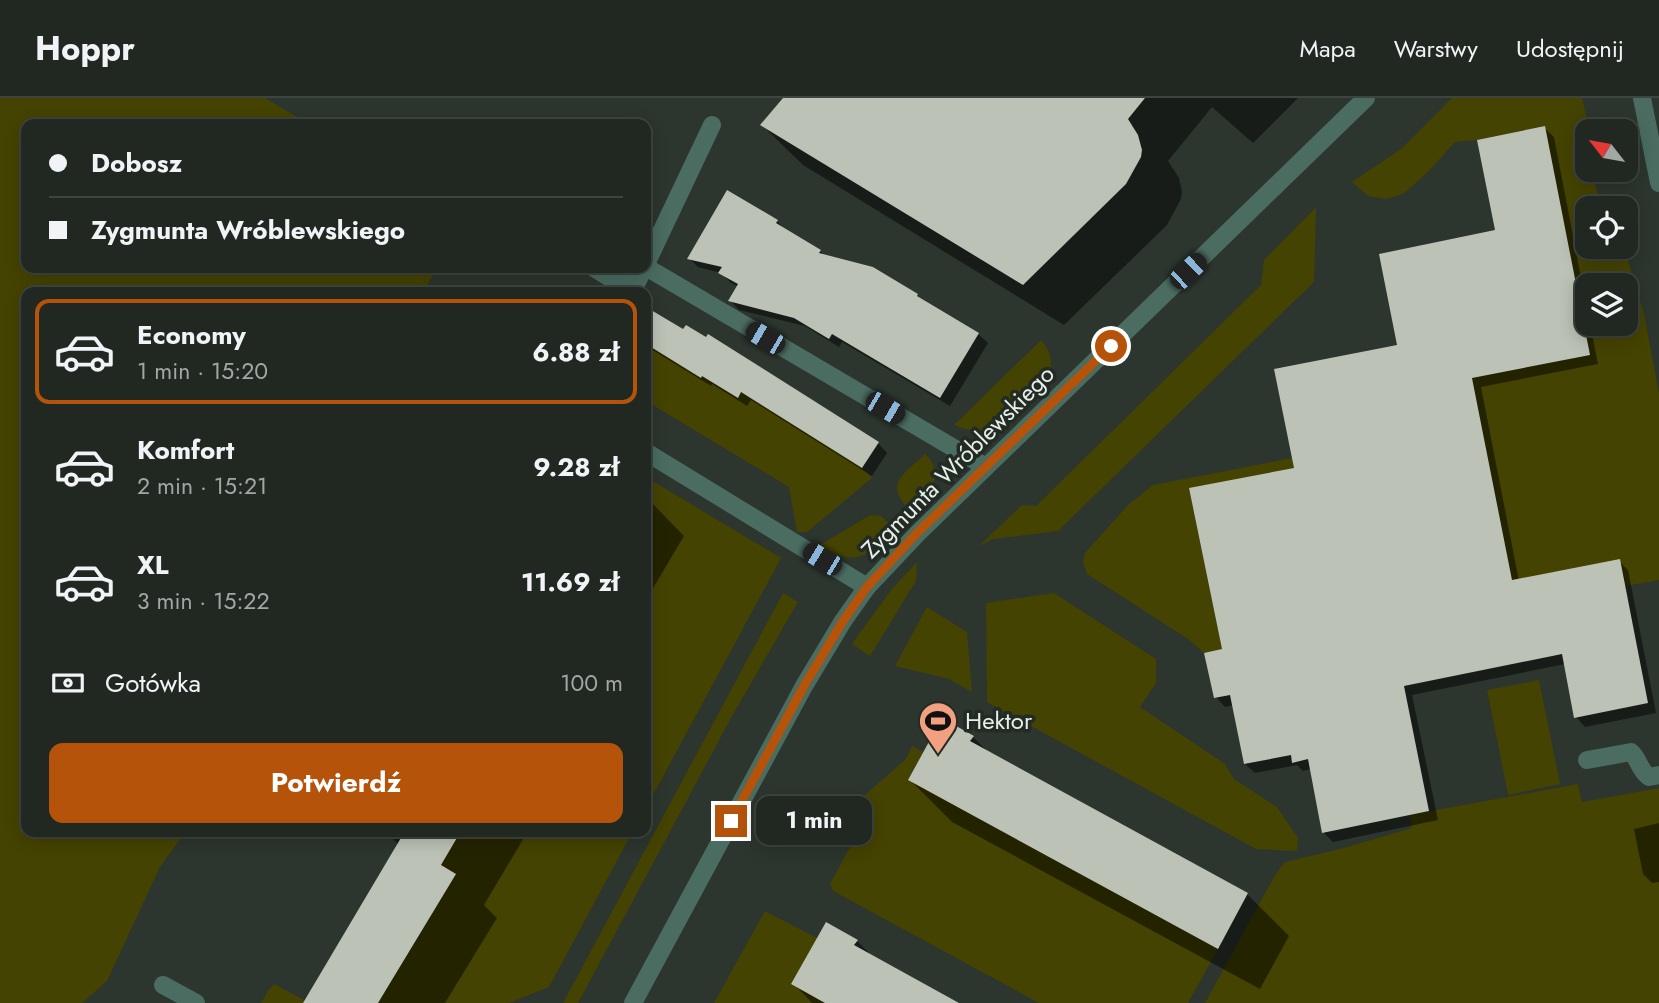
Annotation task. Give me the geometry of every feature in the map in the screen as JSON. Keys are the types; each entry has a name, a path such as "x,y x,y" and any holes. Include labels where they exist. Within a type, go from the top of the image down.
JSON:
{"street":[{"name":"Zygmunta Wróblewskiego","path":"633,1003 804,686 867,587 902,548 1366,98"},
{"path":"1642,98 1659,183"},
{"path":"651,254 712,125"},
{"path":"651,271 986,467"},
{"path":"602,273 615,282 633,273"},
{"path":"651,455 867,587"},
{"path":"1587,760 1631,752 1643,773 1649,777 1659,775"},
{"path":"163,985 196,1003"}],"shaded area":[{"path":"0,98 265,98 301,119 21,119 21,273 434,273 426,287 21,287 21,837 182,837 160,867 107,981 82,1003 0,1003"},
{"path":"1452,98 1582,98 1587,119 1575,119 1575,182 1594,182 1599,196 1575,196 1575,259 1628,259 1632,273 1575,273 1575,282 1545,126 1455,142 1427,173 1403,194 1387,199 1368,196 1352,182 1401,149"},
{"path":"1316,207 1314,282 1058,531 993,539 978,547 1022,505 1036,506 1261,285 1264,260"},
{"path":"1455,289 1522,368 1589,355 1585,336 1638,336 1638,294 1659,393 1659,580 1518,610"},
{"path":"1041,340 1051,359 1050,368 1042,385 1028,400 1006,420 990,429 972,430 954,425"},
{"path":"651,347 737,397 758,366 762,405 862,468 872,478 807,532 797,532 789,487 651,404"},
{"path":"925,454 931,461 935,477 924,501 912,513 898,495 897,488 903,475"},
{"path":"1292,458 1328,647 1269,473 1189,489 1222,649 1204,653 1188,639 1087,574 1083,563 1085,553 1128,505 1153,485"},
{"path":"651,480 781,558 651,799"},
{"path":"870,515 881,516 895,530 871,551 849,558 820,545"},
{"path":"917,562 916,581 870,656 852,644 891,590"},
{"path":"783,593 798,602 731,718 578,1003 563,1003"},
{"path":"1054,593 1156,659 1156,683 1140,707 1225,764 1234,779 1277,807 1298,838 1297,851 1256,849 987,702 986,603"},
{"path":"927,607 967,632 972,692 949,679 895,666"},
{"path":"1539,680 1560,784 1508,795 1487,690"},
{"path":"912,746 923,752 908,779 1218,949 1188,1003 1039,1003 833,891 830,884 856,836 837,824 843,814 906,759"},
{"path":"1578,784 1582,802 1659,788 1659,1003 1205,1003 1275,875 1285,862 1412,828 1409,815"},
{"path":"457,837 630,837 549,987 509,1003 378,1003 455,875 441,865"},
{"path":"765,911 817,938 792,984 825,1003 714,1003"},
{"path":"274,984 304,1000 303,1003 261,1003"}],"building":[{"path":"783,98 1145,98 1128,119 1138,135 1141,157 1126,184 1023,285 760,125"},
{"path":"1545,126 1575,279 1575,336 1586,336 1590,355 1472,378 1512,580 1620,559 1648,703 1574,718 1562,654 1404,686 1429,811 1322,833 1308,759 1292,763 1291,755 1244,764 1230,695 1214,698 1204,653 1222,649 1189,488 1294,468 1274,369 1397,345 1379,254 1495,230 1477,140"},
{"path":"727,190 778,220 776,223 821,250 819,253 873,267 979,333 940,398 832,334 829,339 794,318 728,301 738,284 718,273 722,267 687,259"},
{"path":"651,310 683,329 686,325 706,337 708,334 879,442 862,468 741,392 738,398 702,376 701,378 651,347"},
{"path":"942,718 974,736 970,741 1248,893 1218,949 908,780"},
{"path":"401,837 457,837 441,865 456,874 378,1003 303,1003"},
{"path":"826,922 858,940 854,945 959,1003 825,1003 791,984"}],"place":[{"name":"Hektor","path":"938,755"}],"route":[{"path":"731,821 804,686 867,587 916,534 1111,346"}]}
